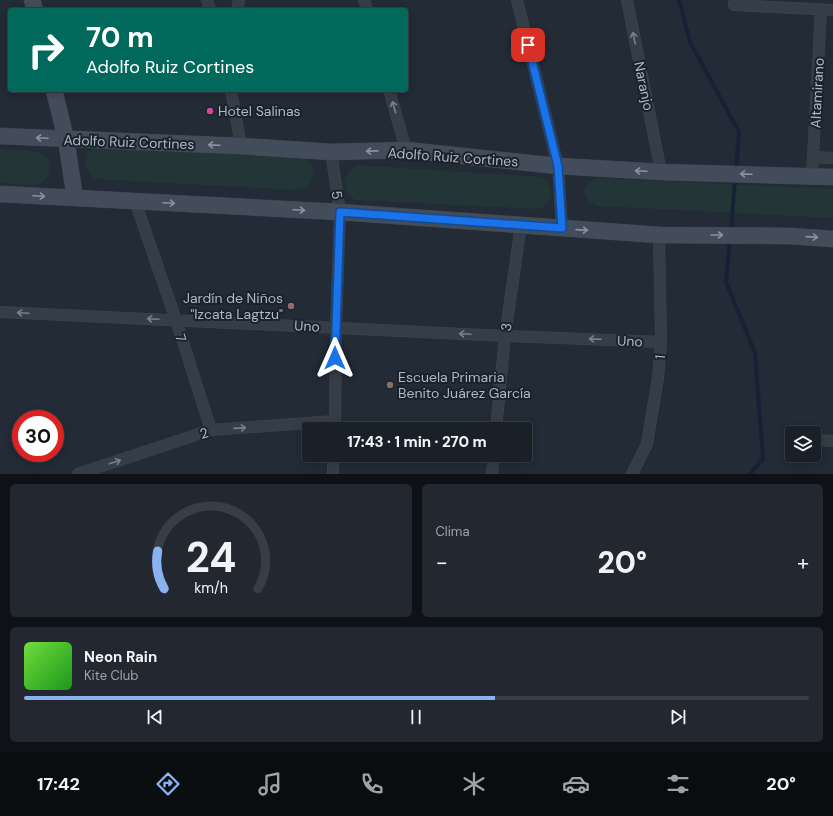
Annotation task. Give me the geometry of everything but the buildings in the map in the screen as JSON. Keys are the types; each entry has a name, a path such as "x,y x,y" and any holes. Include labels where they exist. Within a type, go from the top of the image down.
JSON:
{"main road":[{"path":"54,92 66,139 74,198"},
{"name":"Adolfo Ruiz Cortines","path":"0,136 241,146 330,152 406,150 558,166 661,172 833,177"},
{"path":"0,194 340,212 659,235 790,236 833,239"}],"street":[{"path":"517,0 558,166 562,228"},
{"name":"Naranjo","path":"627,0 661,172"},
{"path":"734,2 833,10"},
{"name":"Altamirano","path":"812,176 821,9"},
{"path":"231,92 241,146"},
{"path":"390,92 406,150"},
{"name":"5","path":"330,152 340,212 336,327 335,422"},
{"path":"813,157 833,158"},
{"name":"7","path":"135,201 176,320 211,430"},
{"name":"3","path":"497,422 505,336 521,225"},
{"name":"1","path":"632,474 647,444 658,378 662,342 659,235"},
{"name":"Uno","path":"0,312 662,342"},
{"name":"2","path":"78,474 211,430 302,426"},
{"path":"821,440 833,441"},
{"path":"333,474 334,462"},
{"path":"492,474 493,462"}],"shaded area":[{"path":"93,148 301,156 311,165 314,176 308,185 296,190 95,179 86,168 87,156"},
{"path":"0,149 33,151 41,154 50,164 47,177 35,185 0,183"},
{"path":"357,165 541,177 549,185 551,195 547,204 537,209 355,200 347,192 345,182 348,173"},
{"path":"597,178 833,189 833,218 597,206 588,201 584,192 588,183"}],"waterway":[{"path":"679,0 690,42 739,132 736,171"},
{"path":"731,231 735,178"},
{"path":"730,238 726,282 755,353 763,459 750,474"}],"place":[{"name":"Hotel Salinas","path":"210,111"},
{"name":"Jardín de Niños \"Izcata Lagtzu\"","path":"291,306"},
{"name":"Escuela Primaria Benito Juárez García","path":"390,385"}],"route":[{"path":"335,358 340,212 562,228 558,166 528,45"}]}
